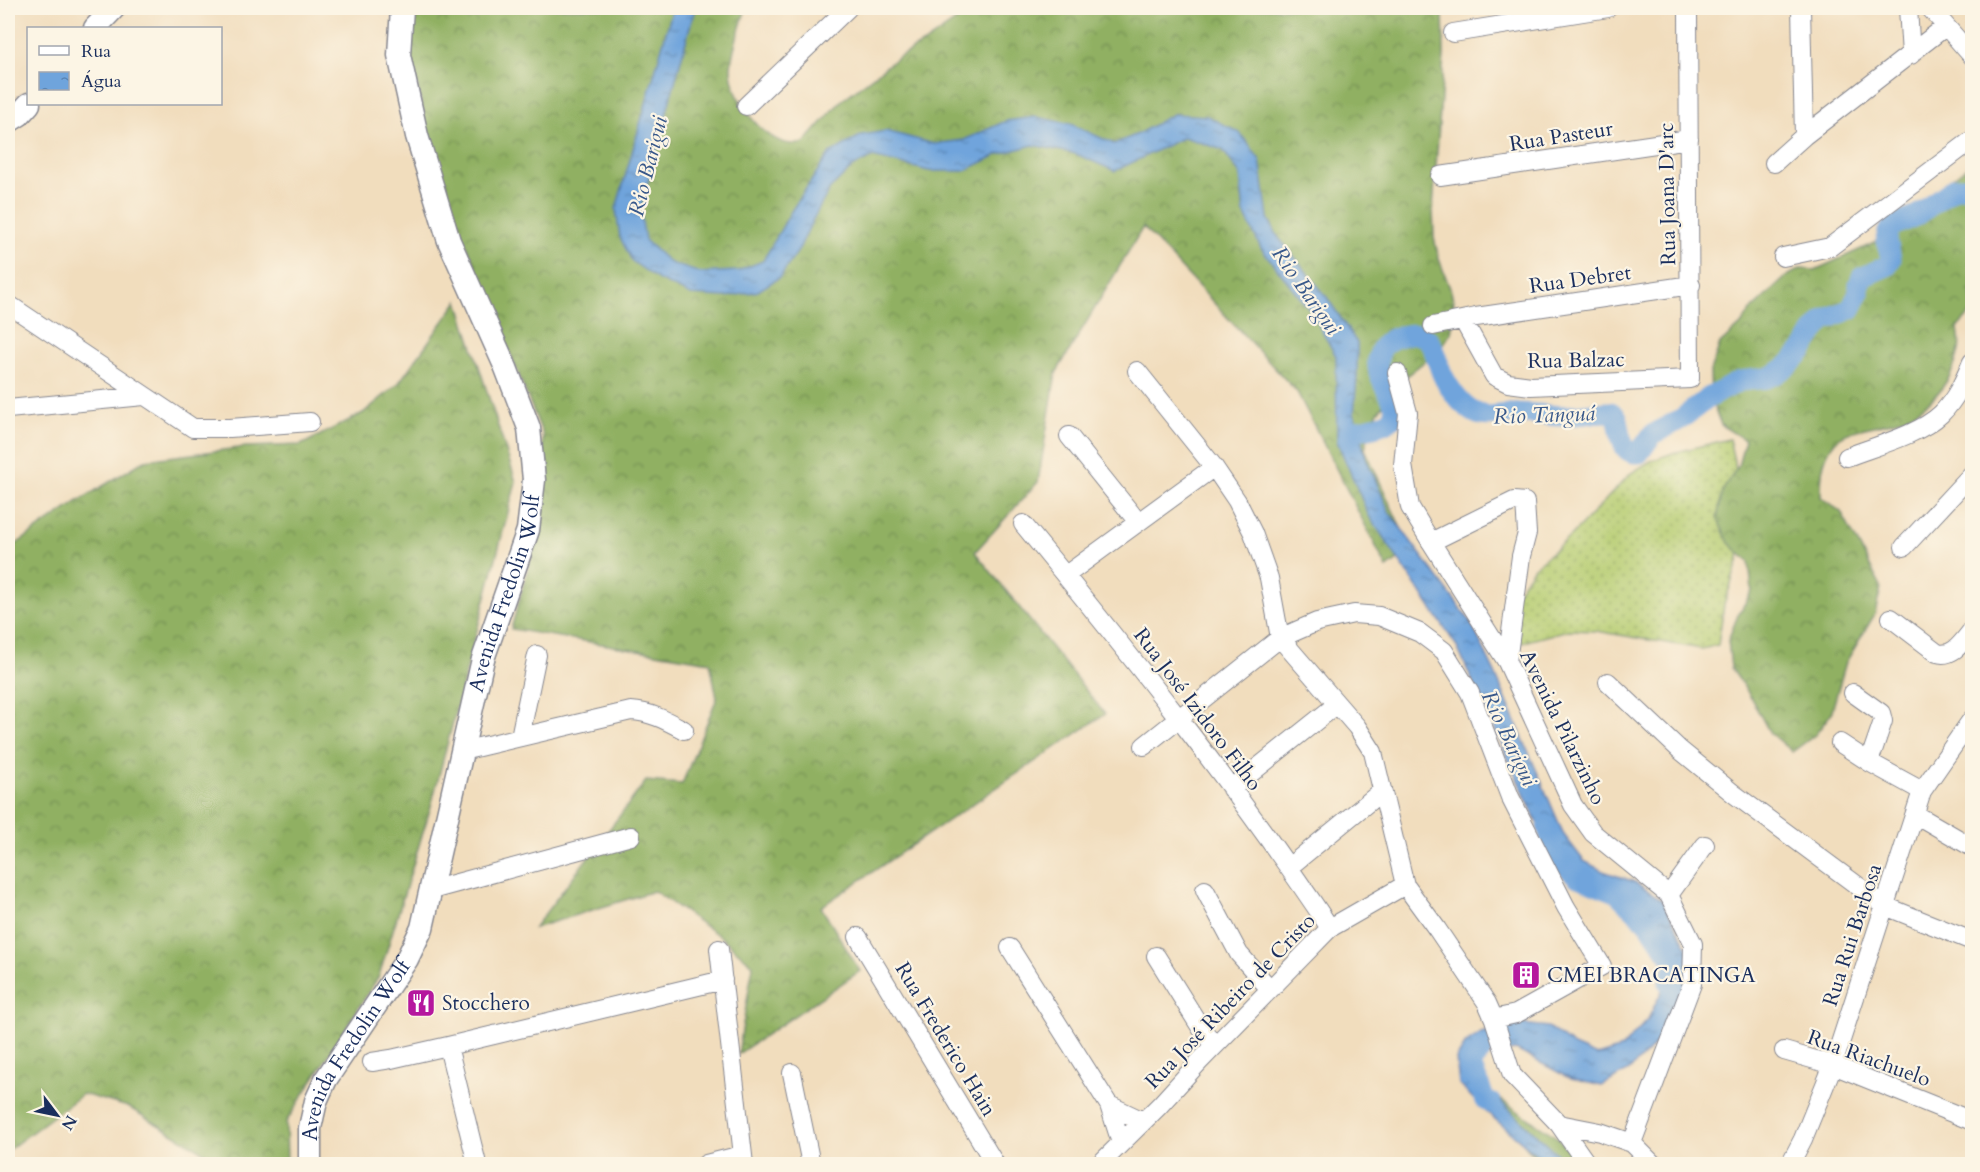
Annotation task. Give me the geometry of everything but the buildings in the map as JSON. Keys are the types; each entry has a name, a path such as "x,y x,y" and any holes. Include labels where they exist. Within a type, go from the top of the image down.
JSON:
{"main road":[{"path":"96,27 114,8"},
{"name":"Avenida Fredolin Wolf","path":"310,1164 310,1128 316,1101 333,1066 407,959 422,928 483,659 528,530 534,480 529,428 506,368 449,241 417,136 399,55 402,8"},
{"path":"8,122 28,105"}],"street":[{"path":"746,106 848,8"},
{"path":"1453,33 1608,8"},
{"name":"Rua Joana D'arc","path":"1688,8 1690,379"},
{"path":"1801,8 1804,136"},
{"path":"1908,8 1911,55"},
{"path":"1930,8 1972,54"},
{"path":"1774,163 1804,136 1945,27"},
{"name":"Rua Pasteur","path":"1440,177 1689,139"},
{"path":"1783,257 1830,247 1972,140"},
{"name":"Rua Debret","path":"1433,326 1691,285"},
{"path":"8,304 193,428 230,428 310,422"},
{"name":"Rua Balzac","path":"1469,319 1494,376 1508,383 1531,386 1690,379"},
{"path":"1847,457 1915,431 1940,415 1959,392 1972,362"},
{"path":"1137,371 1214,467 1237,501 1253,533 1269,578 1280,638 1357,727 1372,752 1405,885 1487,1004 1512,1075 1559,1124 1587,1164"},
{"name":"Avenida Pilarzinho","path":"1397,373 1408,413 1403,465 1410,507 1508,662 1573,805 1593,833 1669,895 1693,944 1692,984 1632,1143"},
{"path":"8,409 144,396"},
{"path":"1069,436 1138,522"},
{"path":"1066,575 1214,467"},
{"path":"1904,547 1972,474"},
{"path":"1431,542 1514,501 1525,502 1527,533 1521,556 1508,662"},
{"name":"Rua José Izidoro Filho","path":"1023,524 1178,718 1289,867 1330,928"},
{"path":"1144,746 1280,638 1317,622 1354,614 1379,616 1420,633 1444,651 1470,693 1510,797 1566,907 1602,966 1516,1014 1494,1022"},
{"path":"1891,618 1937,653 1944,655 1950,654 1972,630"},
{"path":"520,737 537,655"},
{"path":"1608,682 1680,750 1734,794 1885,906 1972,941"},
{"path":"1852,693 1881,713 1883,721 1869,762"},
{"path":"1231,789 1336,705"},
{"path":"462,751 631,711 658,717 684,730"},
{"name":"Rua Rui Barbosa","path":"1790,1164 1833,1065 1923,791 1970,722"},
{"path":"1840,743 1869,762 1923,791"},
{"path":"1289,867 1382,791"},
{"path":"1915,814 1972,847"},
{"path":"430,890 631,836"},
{"path":"1669,895 1705,845"},
{"name":"Rua José Ribeiro de Cristo","path":"1100,1164 1330,928 1405,885"},
{"path":"1205,890 1239,954 1270,989"},
{"name":"Rua Frederico Hain","path":"858,937 995,1164"},
{"path":"706,1164 743,1160 719,948"},
{"path":"1010,948 1109,1106 1121,1143"},
{"path":"1156,956 1201,1028 1215,1046"},
{"path":"372,1062 723,980"},
{"path":"448,1046 477,1164"},
{"name":"Rua Riachuelo","path":"1784,1051 1833,1065 1972,1121"},
{"path":"792,1073 811,1164"},
{"path":"1109,1106 1143,1121"},
{"path":"1559,1124 1600,1132 1632,1143 1653,1164"}],"green space":[{"path":"410,8 746,8 732,60 732,80 744,108 754,121 777,140 790,144 804,143 841,101 897,58 957,20 956,8 1443,8 1444,55 1433,208 1434,238 1455,311 1451,333 1439,350 1405,377 1378,412 1369,430 1365,449 1411,550 1387,568 1297,392 1143,227 1056,373 1038,482 975,552 1105,714 821,907 860,971 738,1054 753,965 721,937 654,891 534,928 646,781 682,784 717,698 710,662 511,629 537,537 543,435 435,167 405,29"},
{"path":"1972,160 1972,312 1958,327 1960,347 1950,376 1934,397 1914,413 1888,423 1850,432 1837,439 1824,463 1821,497 1841,512 1881,587 1875,614 1846,662 1831,714 1815,735 1792,752 1770,733 1747,691 1731,668 1728,640 1738,615 1752,591 1749,562 1729,543 1717,518 1723,490 1738,466 1745,440 1721,425 1711,399 1710,371 1720,344 1787,276 1800,269 1815,270 1883,239 1925,198 1967,167"},
{"path":"458,301 516,482 431,806 379,976 286,1122 287,1164 224,1164 128,1107 83,1094 8,1150 8,546 12,547 77,502 145,460 246,447 301,445 363,413 398,384"},
{"path":"1729,439 1740,487 1741,539 1739,559 1724,605 1718,645 1702,649 1596,631 1568,630 1520,643 1505,636 1517,592 1534,567 1572,535 1631,473 1651,461 1673,453"},
{"path":"1462,1056 1473,1066 1476,1079 1488,1091 1558,1138 1572,1154 1576,1164 1540,1164 1514,1131 1466,1090 1457,1067"}],"water":[{"path":"673,8 695,8 640,210 645,240 670,263 700,273 738,271 763,261 792,210 829,154 862,135 886,131 934,144 964,140 1006,121 1036,117 1071,124 1114,144 1138,134 1173,114 1207,116 1240,133 1260,160 1268,218 1278,237 1326,296 1357,343 1354,413 1366,458 1389,512 1470,621 1495,673 1564,835 1584,861 1603,871 1635,882 1662,900 1689,951 1688,980 1668,1031 1631,1069 1602,1086 1571,1079 1516,1050 1483,1054 1470,1073 1568,1164 1548,1164 1483,1109 1459,1084 1456,1059 1466,1043 1481,1033 1515,1023 1548,1027 1574,1046 1597,1056 1622,1048 1648,1019 1666,982 1672,957 1655,925 1623,890 1572,871 1547,844 1456,645 1369,516 1337,441 1336,356 1310,310 1261,248 1244,213 1240,174 1223,150 1184,137 1115,171 1076,154 1033,145 999,154 964,171 929,171 873,157 854,166 829,190 798,251 780,277 758,291 726,297 691,295 659,280 632,261 620,237 616,209"}],"waterway":[{"name":"Rio Tanguá","path":"1353,431 1378,426 1391,419 1395,411 1393,401 1381,379 1378,366 1380,352 1391,340 1412,334 1421,335 1427,339 1435,351 1443,376 1452,391 1463,404 1477,414 1493,416 1516,413 1566,416 1611,412 1617,417 1624,446 1627,450 1639,453 1652,435 1681,419 1708,398 1740,381 1767,378 1790,364 1804,349 1824,320 1851,309 1859,293 1862,277 1887,266 1891,259 1887,240 1888,232 1893,226 1918,215 1955,187 1972,187"},
{"name":"Rio Barigui","path":"1547,826 1556,857 1578,877 1616,892 1649,924 1676,964 1669,983"},
{"name":"Rio Barigui","path":"1484,1048 1470,1063 1484,1098 1491,1103"}],"place":[{"name":"CMEI BRACATINGA","path":"1526,975"},
{"name":"Stocchero","path":"421,1003"}]}
